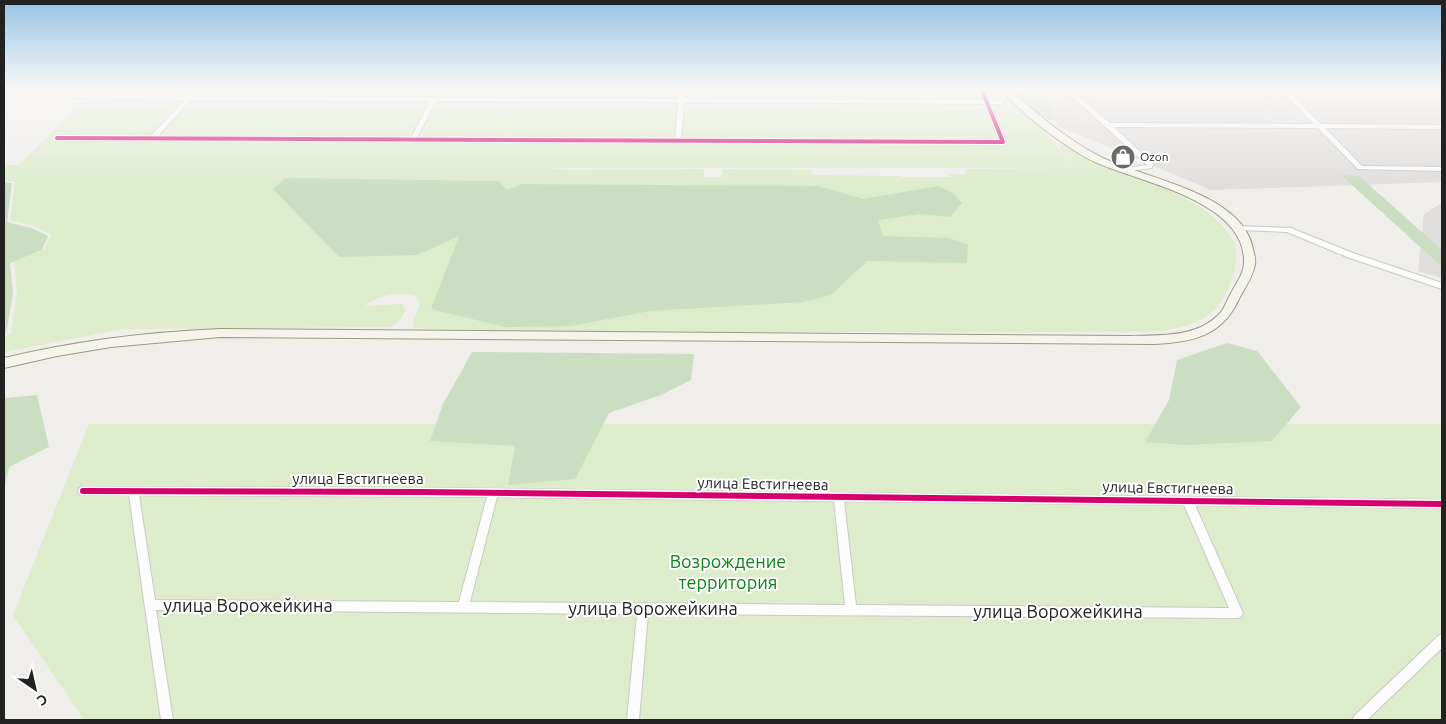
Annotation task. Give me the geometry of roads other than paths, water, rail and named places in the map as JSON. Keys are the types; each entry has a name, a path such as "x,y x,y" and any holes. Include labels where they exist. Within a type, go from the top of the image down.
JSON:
{"main road":[{"path":"4,363 107,342 220,333 1177,339 1208,329 1226,314 1250,260 1247,242 1240,228 1219,208 1181,190 1123,170 1098,159 1076,145 1047,122"}],"street":[{"path":"154,137 168,122"},
{"path":"413,139 422,122"},
{"path":"678,140 679,122"},
{"path":"57,138 1003,142 994,122"},
{"path":"1104,122 1150,164 1150,167 1123,170"},
{"path":"1314,122 1360,168 1442,169"},
{"path":"1108,125 1442,127"},
{"path":"1240,228 1288,230 1350,255 1442,286"},
{"name":"улица Евстигнеева","path":"83,491 493,493 1442,504"},
{"path":"133,491 167,720"},
{"path":"463,608 493,493"},
{"path":"839,498 851,610"},
{"name":"улица Ворожейкина","path":"150,605 1237,613 1188,500"},
{"path":"633,720 643,609"},
{"path":"1358,720 1442,640"}],"place":[{"name":"Ozon","path":"1123,157"}],"park label":[{"name":"Возрождение территория","path":"728,572"}]}
